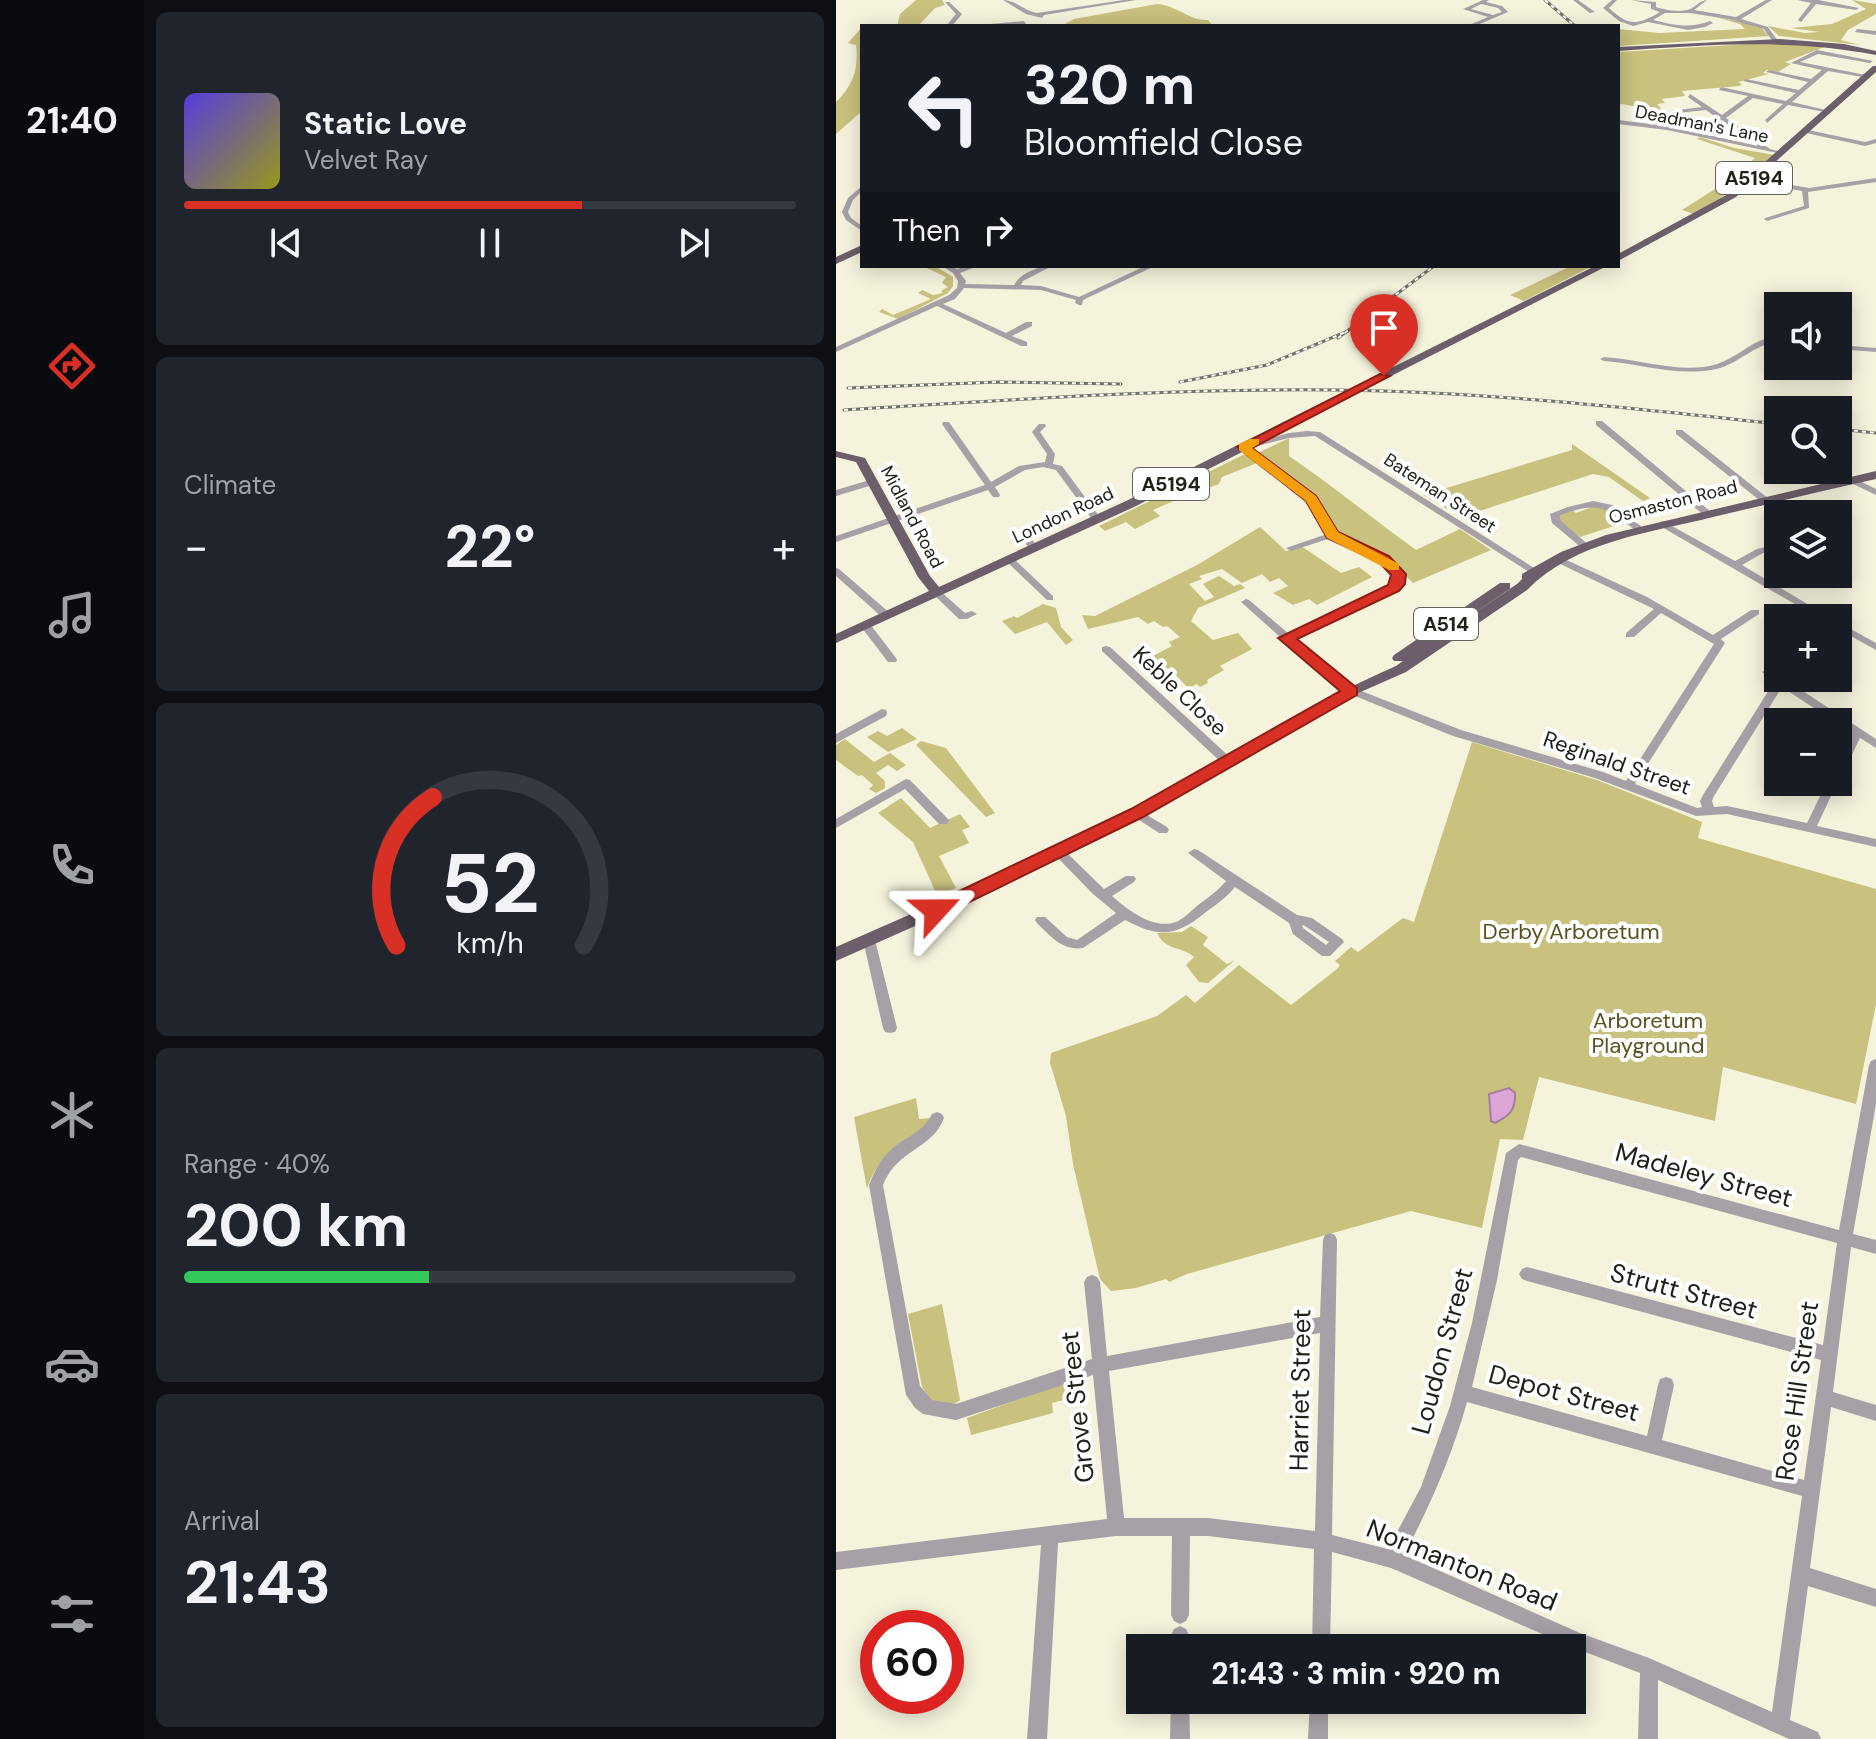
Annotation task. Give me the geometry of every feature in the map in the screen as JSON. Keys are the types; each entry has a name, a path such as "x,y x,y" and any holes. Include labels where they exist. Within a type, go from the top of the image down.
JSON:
{"main road":[{"path":"1774,40 1876,51"},
{"path":"1620,49 1774,40 1876,51"},
{"name":"A5194","path":"1620,257 1714,207 1751,180 1808,132 1872,70"},
{"path":"836,262 860,249"},
{"path":"836,262 860,256"},
{"name":"London Road","path":"836,639 1097,520 1598,268"},
{"name":"Midland Road","path":"836,454 857,457 924,577 937,593"},
{"name":"Osmaston Road","path":"1770,500 1876,475"},
{"name":"Osmaston Road","path":"836,954 1060,853 1137,813 1366,684 1498,590 1535,574 1557,559 1641,530 1764,501"}],"street":[{"path":"1023,21 1036,15 1134,0"},
{"path":"1575,0 1593,13 1608,10"},
{"path":"1615,0 1605,6 1623,22 1640,25 1664,12"},
{"path":"1633,0 1657,2 1653,8 1664,12 1690,11 1742,20 1766,28 1774,40"},
{"path":"1742,20 1770,0"},
{"path":"1799,0 1856,8"},
{"path":"1475,24 1494,17 1506,10 1485,1 1466,9 1494,17"},
{"path":"1801,20 1815,1"},
{"path":"1007,2 1023,21 1043,21 1058,14"},
{"path":"1007,2 1043,21"},
{"path":"947,3 959,14 951,24"},
{"path":"1690,11 1703,3"},
{"path":"1649,21 1692,28 1710,23"},
{"path":"1857,31 1876,33"},
{"path":"1817,52 1862,58 1872,70 1826,69 1792,62 1817,52"},
{"path":"1768,118 1826,69"},
{"path":"1769,72 1813,81"},
{"path":"1746,81 1800,92"},
{"path":"1725,91 1828,112"},
{"path":"1690,96 1770,151"},
{"path":"1667,128 1722,119 1752,96"},
{"path":"1659,113 1707,108"},
{"name":"Deadman's Lane","path":"1620,122 1667,128 1780,153"},
{"path":"1808,132 1865,144 1876,141"},
{"path":"1751,180 1805,190 1876,180"},
{"path":"860,190 845,209 847,217 860,227"},
{"path":"1767,219 1807,207 1805,190"},
{"path":"949,268 956,272 962,286"},
{"path":"956,272 968,268"},
{"path":"1017,286 1020,280 1044,268"},
{"path":"836,350 940,305 962,286 1048,289 1079,301 1147,268"},
{"path":"940,305 1024,344"},
{"path":"1006,336 1029,324"},
{"path":"1604,359 1710,368 1729,363 1758,342 1764,341"},
{"path":"1852,348 1876,350"},
{"path":"1599,423 1708,514"},
{"path":"946,424 994,491"},
{"path":"1042,426 1036,432 1051,454 1049,464"},
{"name":"Bateman Street","path":"1243,447 1265,444 1298,432 1317,434 1535,574"},
{"path":"1679,432 1765,500"},
{"path":"1243,447 1311,498 1332,535 1394,566 1398,574 1398,584 1286,638"},
{"path":"836,539 994,491 1022,468 1049,464 1059,468 1097,520"},
{"path":"1854,481 1876,492"},
{"path":"836,493 873,482"},
{"path":"1586,547 1555,521 1555,514 1599,501 1641,530"},
{"path":"1663,524 1802,604"},
{"path":"1023,534 1034,549"},
{"path":"1291,548 1332,535"},
{"path":"1735,565 1764,550"},
{"path":"1557,559 1660,609 1717,641"},
{"path":"1010,560 1050,598"},
{"path":"836,571 887,616"},
{"path":"937,593 963,617 972,614"},
{"name":"Reginald Street","path":"1246,602 1351,691 1457,733 1590,772 1686,809 1727,810 1876,843"},
{"path":"1630,635 1660,609"},
{"path":"1628,786 1717,641 1755,612"},
{"path":"866,626 892,660"},
{"path":"1852,633 1876,647"},
{"name":"Keble Close","path":"1106,649 1228,762"},
{"path":"1709,810 1706,801 1709,795 1773,692"},
{"path":"1796,692 1876,744"},
{"path":"836,739 882,713"},
{"path":"1852,743 1857,733"},
{"path":"895,774 943,821"},
{"path":"836,824 906,783"},
{"path":"1810,829 1826,796"},
{"path":"1137,813 1163,830"},
{"path":"1060,853 1104,895 1146,927 1176,927 1217,898 1233,881"},
{"path":"1194,853 1294,920"},
{"path":"1104,895 1130,879"},
{"path":"1041,920 1063,941 1079,945 1125,913"},
{"path":"869,940 890,1028"},
{"name":"Rose Hill Street","path":"1780,1726 1845,1237 1876,1065"},
{"path":"937,1118 935,1127 928,1135 903,1146 891,1156 878,1177 877,1195 912,1389 929,1408 956,1412 1099,1365 1326,1324"},
{"name":"Madeley Street","path":"1519,1150 1876,1247"},
{"name":"Loudon Street","path":"1392,1559 1431,1484 1461,1392 1501,1223 1511,1157 1519,1150"},
{"name":"Harriet Street","path":"1321,1634 1330,1240"},
{"name":"Strutt Street","path":"1527,1274 1829,1354"},
{"name":"Grove Street","path":"1092,1282 1116,1527"},
{"name":"Depot Street","path":"1653,1445 1666,1385"},
{"name":"Depot Street","path":"1461,1392 1810,1490"},
{"path":"1823,1397 1876,1413"},
{"name":"Normanton Road","path":"837,1556 1116,1527 1253,1530 1323,1541 1392,1559 1811,1739"},
{"path":"1180,1615 1181,1527"},
{"path":"1037,1739 1050,1534"},
{"path":"1799,1574 1876,1598"},
{"path":"1648,1739 1649,1667"},
{"path":"1180,1714 1180,1739"},
{"path":"1318,1739 1319,1714"}],"green space":[{"path":"916,0 942,0 945,5 935,8 920,24 898,24 900,14"},
{"path":"1852,0 1876,4 1876,14 1848,30 1841,40 1860,45 1779,36 1768,26 1805,33 1819,32 1791,28 1832,24 1866,9"},
{"path":"1157,4 1208,20 1211,24 1065,24 1074,19"},
{"path":"1712,16 1760,26 1769,36 1620,46 1620,29 1659,33 1745,29 1740,24"},
{"path":"860,29 860,113 836,134 836,102 851,83 857,61 856,45 848,43"},
{"path":"1766,43 1827,46 1785,62 1791,64 1778,72 1767,70 1763,73 1769,74 1738,82 1742,84 1739,86 1682,91 1685,96 1662,99 1665,103 1657,104 1663,111 1620,104 1620,52"},
{"path":"1700,137 1734,148 1775,155 1722,197 1694,214 1682,210 1726,182 1755,158 1697,139"},
{"path":"926,268 938,268 953,277 953,286 948,293 898,319 879,312 882,309 893,315 931,299 918,293 922,290 933,295 943,293 941,291 948,287 942,283 946,277"},
{"path":"1567,268 1588,268 1524,301 1510,295"},
{"path":"1289,438 1289,456 1416,550 1460,529 1491,550 1413,583 1391,561 1335,533 1314,495 1260,454"},
{"path":"1572,444 1650,498 1643,501 1609,477 1593,474 1461,517 1423,495 1572,450"},
{"path":"1245,454 1257,463 1222,477 1219,484 1153,510 1160,516 1135,529 1126,522 1105,531 1099,526"},
{"path":"1600,504 1626,522 1580,537 1559,521 1559,514 1572,510 1576,513"},
{"path":"1260,527 1286,551 1301,546 1341,573 1359,567 1372,577 1317,605 1309,599 1293,605 1273,593 1288,586 1279,578 1270,582 1262,574 1242,583 1222,569 1199,576 1202,579 1189,584 1205,601 1214,597 1203,584 1219,576 1234,586 1240,584 1245,588 1198,608 1191,621 1213,640 1238,633 1252,649 1220,666 1224,670 1200,687 1197,684 1188,688 1151,657 1172,646 1169,642 1180,637 1167,626 1154,621 1148,624 1138,617 1088,629 1082,615 1095,616 1197,565"},
{"path":"1043,604 1056,608 1061,627 1073,640 1066,645 1047,622 1015,634 1002,621 1014,616 1017,618"},
{"path":"902,728 917,739 888,752 867,737 878,731 887,736"},
{"path":"845,739 874,762 890,753 906,765 897,771 888,765 876,773 885,781 885,788 876,793 869,789 873,785 862,775 858,776 836,760 836,745"},
{"path":"921,741 946,748 995,813 986,817 916,745"},
{"name":"Derby Arboretum","path":"1472,742 1597,780 1702,822 1698,838 1876,889 1876,1004 1856,1104 1723,1067 1715,1121 1539,1077 1523,1140 1500,1139 1482,1228 1411,1211 1187,1274 1169,1282 1166,1279 1111,1291 1100,1279 1073,1164 1066,1116 1050,1063 1051,1053 1157,1016 1186,995 1195,1003 1239,965 1291,1005 1337,969 1340,965 1335,961 1351,947 1358,952 1403,918 1414,922"},
{"path":"901,798 930,828 960,814 970,827 962,830 969,843 939,856 956,888 937,895 913,842 878,813"},
{"path":"1191,926 1208,937 1203,945 1227,964 1235,960 1208,983 1199,982 1186,965 1194,957 1164,943 1157,933 1182,932"},
{"path":"916,1098 919,1119 931,1118 930,1126 884,1159 867,1189 854,1117"},
{"path":"942,1304 960,1400 952,1406 932,1401 922,1387 908,1314"},
{"path":"1080,1381 1082,1384 1071,1398 1052,1403 1053,1413 971,1435 967,1418 1064,1383"}],"shaded area":[{"path":"1509,1088 1515,1093 1513,1108 1495,1123 1491,1121 1489,1094"}],"railway":[{"path":"1545,0 1573,24"},
{"path":"1346,332 1431,268"},
{"path":"1180,382 1267,365 1346,332"},
{"path":"1338,338 1346,332"},
{"path":"848,388 998,382 1121,384"},
{"path":"844,410 1153,393 1339,390 1504,397 1764,423"},
{"path":"1852,430 1876,433"}],"slow traffic":[{"path":"1254,442 1243,447 1306,493 1317,506 1332,535 1384,559 1394,567"}],"route":[{"path":"936,910 1060,853 1137,813 1351,691 1342,687 1286,638 1393,588 1398,584 1398,574 1394,566 1384,559 1332,535 1317,506 1306,493 1243,447 1384,376"}],"park label":[{"name":"Arboretum Playground","path":"1648,1032"}]}
